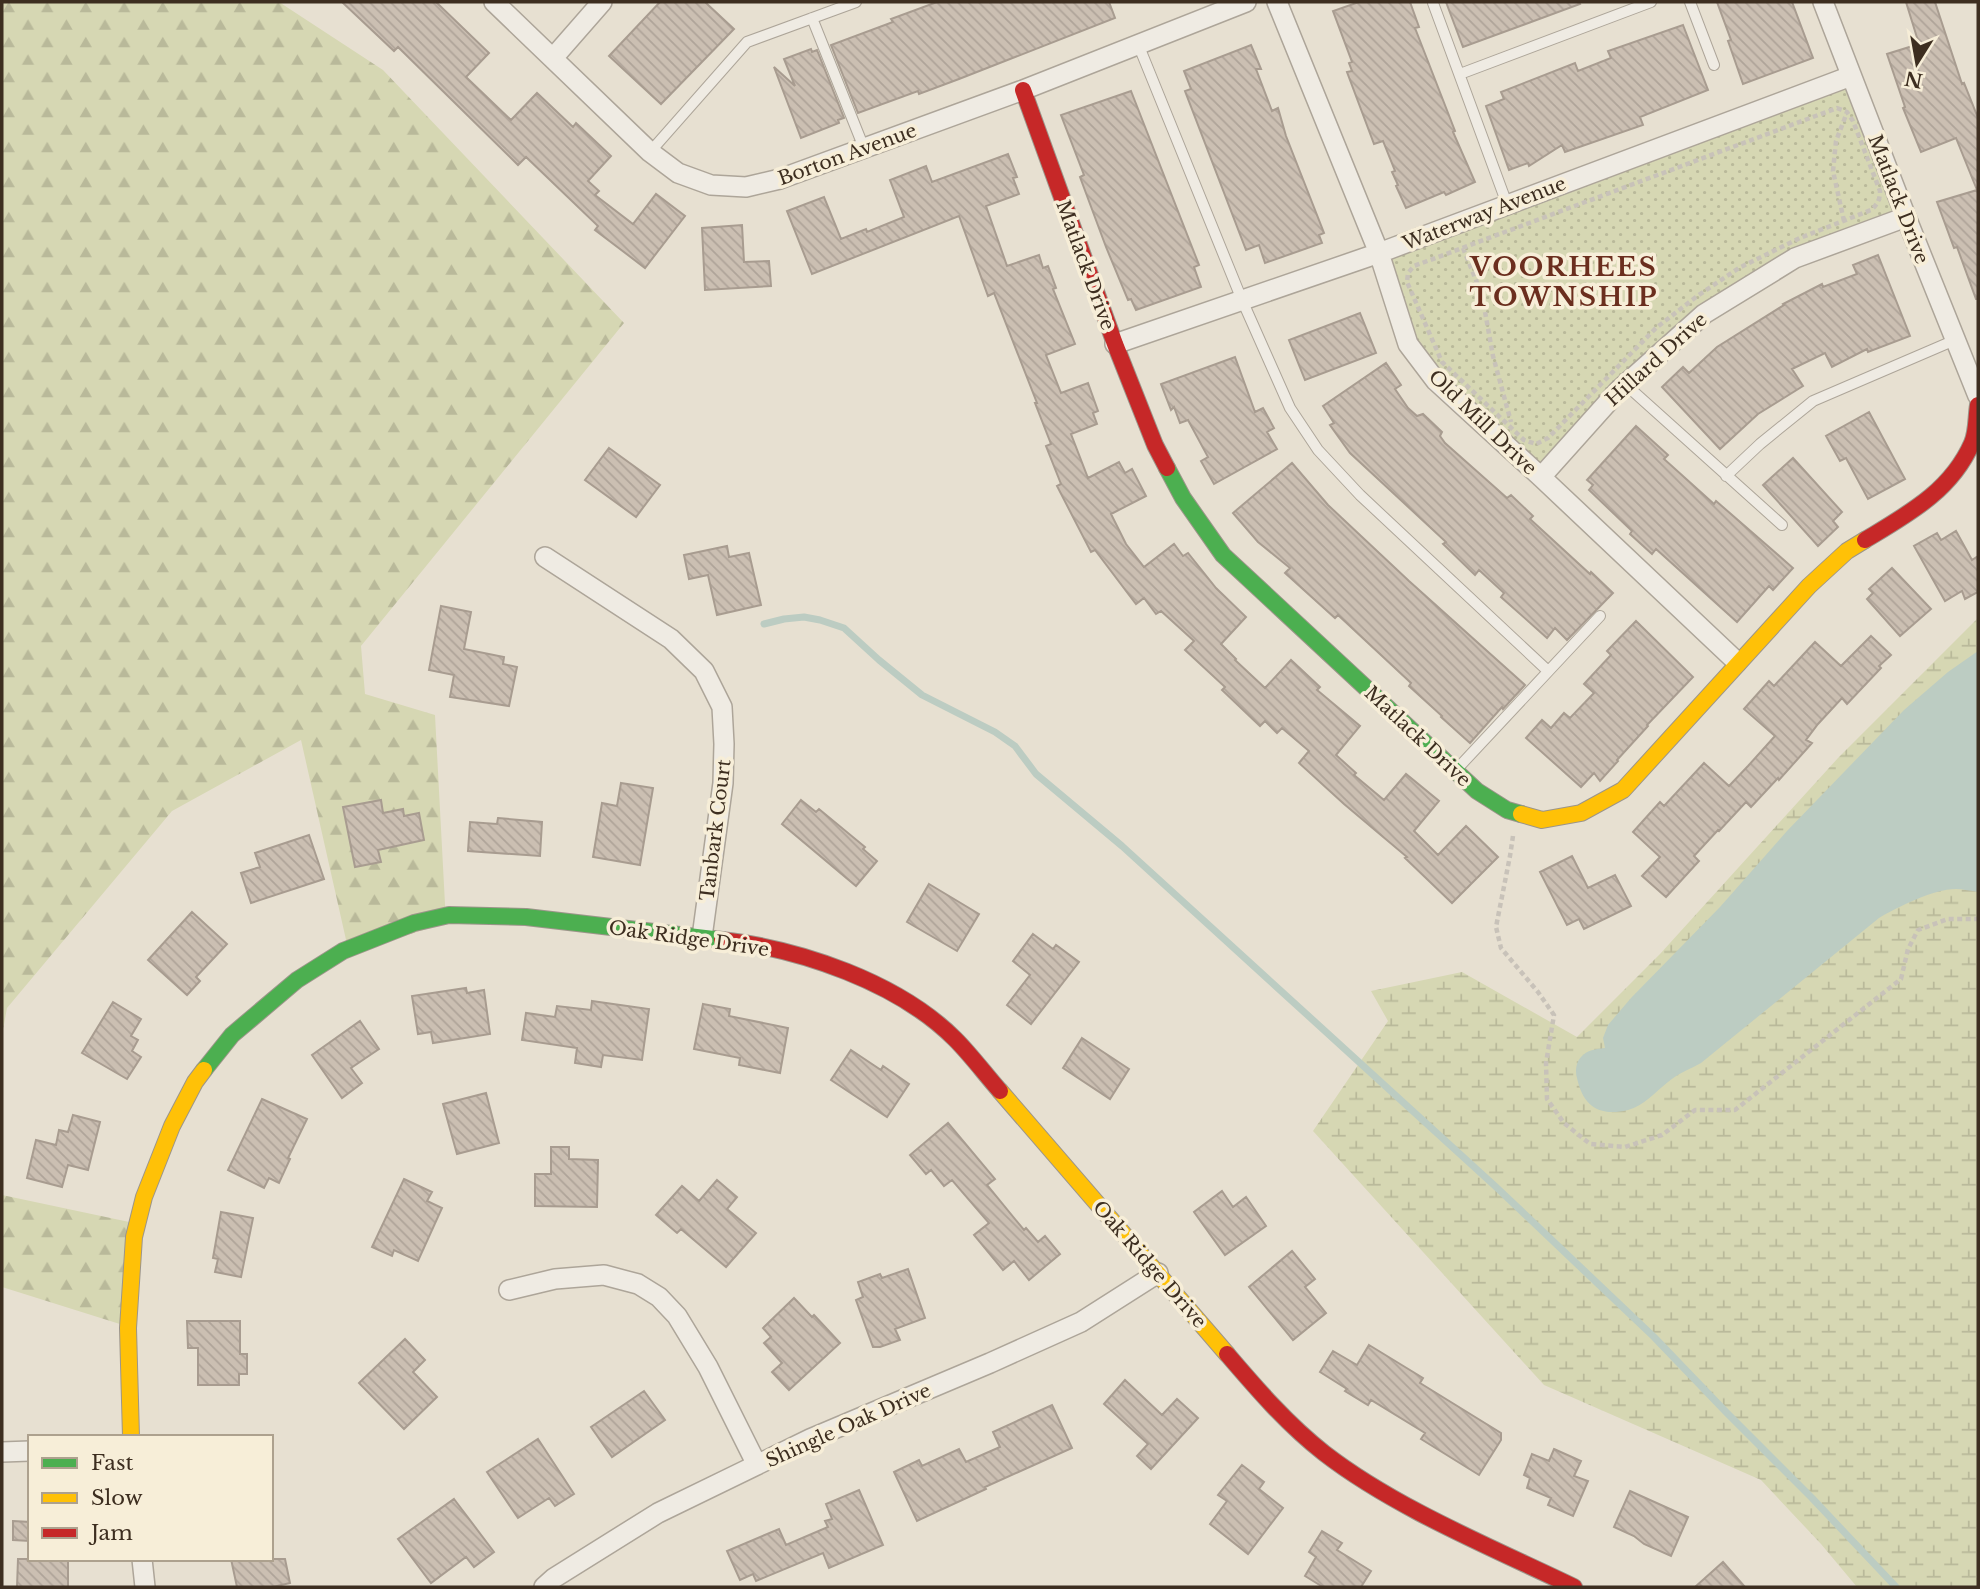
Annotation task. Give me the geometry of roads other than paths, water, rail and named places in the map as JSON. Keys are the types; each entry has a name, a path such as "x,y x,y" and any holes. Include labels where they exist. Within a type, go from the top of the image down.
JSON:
{"street":[{"name":"Borton Avenue","path":"494,2 650,152 678,173 711,185 746,187 780,179 1023,90 1246,2"},
{"path":"553,58 602,2"},
{"name":"Old Mill Drive","path":"1277,2 1379,253 1408,344 1436,381 1737,662"},
{"name":"Matlack Drive","path":"1823,2 1978,396"},
{"name":"Waterway Avenue","path":"1115,344 1379,253 1851,76"},
{"name":"Matlack Drive","path":"1023,90 1115,344 1155,445 1184,498 1223,555 1476,791 1507,810 1542,820 1581,813 1623,790 1809,586 1847,551 1914,510 1948,482 1973,441 1978,405"},
{"name":"Hillard Drive","path":"1541,477 1625,384 1704,314 1795,258 1906,217"},
{"name":"Tanbark Court","path":"545,557 671,639 704,671 722,706 723,783 702,937"},
{"name":"Oak Ridge Drive","path":"131,1435 128,1328 134,1237 144,1197 172,1126 194,1082 232,1035 297,981 343,951 414,923 449,915 526,916 737,942 813,960 873,982 913,1006 954,1038 1264,1397 1302,1435 1344,1467 1420,1512 1574,1587"},
{"name":"Shingle Oak Drive","path":"544,1587 554,1578 658,1513 810,1439 1081,1322 1158,1273"},
{"path":"509,1290 555,1279 604,1275 638,1284 659,1297 677,1316 708,1367 757,1465"},
{"path":"2,1452 28,1451"},
{"path":"142,1561 145,1587"}],"lane":[{"path":"650,152 747,42 856,2"},
{"path":"1460,74 1651,2"},
{"path":"1690,2 1714,65"},
{"path":"1433,3 1507,204"},
{"path":"812,18 864,148"},
{"path":"1138,44 1242,300 1290,408 1318,450 1360,495 1548,671"},
{"path":"1726,476 1813,401 1955,340"},
{"path":"1625,384 1782,525"},
{"path":"1455,771 1600,616"}],"waterway":[{"path":"764,624 804,617 844,628 922,695 995,732 1015,746 1036,774 1122,846 1495,1186 1654,1337 1896,1587"}],"district":[{"name":"VOORHEES TOWNSHIP","path":"1564,282"}]}
